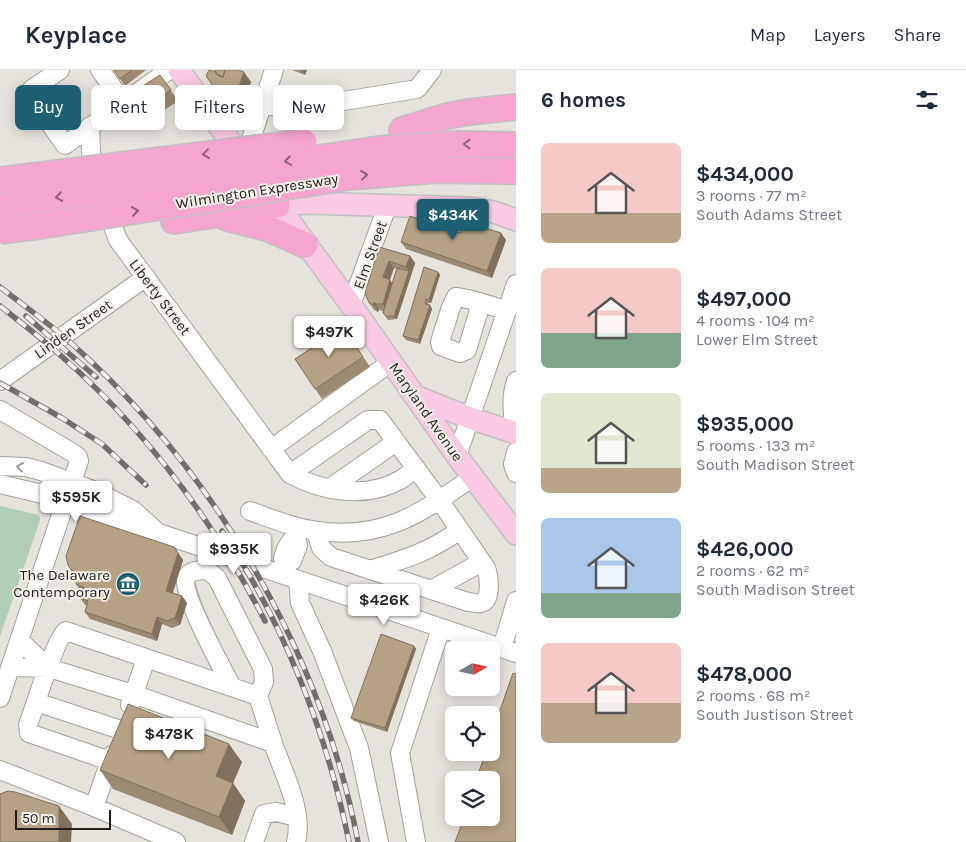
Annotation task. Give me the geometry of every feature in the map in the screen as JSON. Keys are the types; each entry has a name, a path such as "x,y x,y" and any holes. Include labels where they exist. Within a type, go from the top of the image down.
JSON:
{"highway":[{"path":"402,130 447,116 516,107"},
{"path":"0,180 402,130 448,127 516,129"},
{"path":"0,206 379,149 458,144 516,146"},
{"name":"Wilmington Expressway","path":"0,231 349,177 434,170 516,171"},
{"path":"241,217 277,205"},
{"path":"0,247 216,215 241,217 305,245"}],"main road":[{"name":"Maryland Avenue","path":"179,70 417,397 457,456 516,534"},
{"path":"277,205 308,203 388,204 470,208 494,212 516,220"},
{"path":"417,397 516,439"}],"street":[{"path":"60,70 32,89 34,101 65,144 90,126"},
{"path":"100,70 111,85"},
{"path":"149,85 169,70"},
{"path":"263,103 274,70"},
{"path":"263,106 313,106 417,89 432,71"},
{"name":"Liberty Street","path":"90,126 91,152 98,186 118,240 290,474"},
{"path":"244,160 254,130"},
{"name":"Elm Street","path":"351,306 388,204"},
{"name":"Linden Street","path":"0,381 146,277"},
{"path":"457,456 516,284"},
{"path":"481,302 507,311"},
{"path":"271,449 391,362"},
{"path":"516,380 512,394 516,439 513,464 516,473"},
{"path":"0,410 78,457 78,466 73,483 0,698"},
{"path":"316,531 322,548 331,557 468,602 484,602 487,596 489,577 482,562 440,501 416,468 380,420 368,420 290,474 306,483 341,491 371,491 399,480 416,468"},
{"path":"330,488 396,442"},
{"path":"0,466 26,467 95,491 133,510 156,532"},
{"path":"250,512 296,531 366,532 388,527 425,510 473,477"},
{"path":"0,484 42,494 137,528 290,572 509,651 516,601"},
{"path":"494,504 516,544"},
{"path":"370,570 417,555 460,530"},
{"path":"296,531 298,545 290,572 300,603 322,651 359,748 379,842"},
{"path":"431,590 482,562"},
{"path":"232,687 192,605 187,589 186,578 196,570 207,570 217,578 263,669 264,677 258,696 295,804 298,836 296,842"},
{"path":"416,842 400,752 441,628"},
{"path":"110,761 29,733 28,725 36,702 61,637 66,631 258,696"},
{"path":"19,640 49,668"},
{"path":"94,807 146,659"},
{"path":"10,667 49,668 133,694 273,743"},
{"path":"36,702 121,730"},
{"path":"0,770 176,842"},
{"path":"254,842 264,814 276,812 297,817"}],"green space":[{"path":"0,506 39,515 40,520 0,636"}],"building":[{"path":"114,70 132,70 120,79"},
{"path":"209,70 223,77 225,70 244,72 240,85 212,85 206,76"},
{"path":"215,70 225,70 223,77 219,76"},
{"path":"160,75 171,90 165,94 165,85 144,85"},
{"path":"410,216 429,223 431,217 441,221 443,216 450,219 447,229 460,233 463,221 501,233 487,271 401,242"},
{"path":"379,247 410,256 406,267 389,261 383,277 390,280 383,304 376,304 374,302 374,305 369,303 365,293"},
{"path":"424,267 438,272 429,300 426,299 425,304 430,305 418,340 403,336"},
{"path":"397,268 409,271 394,316 386,316 383,313"},
{"path":"343,327 363,357 315,389 295,359"},
{"path":"80,516 174,547 178,553 166,591 182,596 175,618 167,621 157,617 152,634 85,612 88,601 80,598 84,587 76,584 79,574 71,570 66,556"},
{"path":"381,634 414,646 385,728 351,718"},
{"path":"513,673 516,674 516,842 455,842 461,826 500,826 500,771 479,771 483,761 500,761 500,710"},
{"path":"128,704 229,744 216,776 233,783 219,817 100,770"},
{"path":"8,791 59,806 59,842 0,842 0,794"}],"railway":[{"path":"0,287 63,336 123,393 171,448 215,507 255,570 289,635 318,703 341,772 358,842"},
{"path":"0,306 52,348 90,383 148,445 200,512 223,547 265,621"},
{"path":"26,316 96,377"},
{"path":"0,383 62,418 102,444 146,485"},
{"path":"222,531 265,604 300,680 329,760 349,842"}],"place":[{"name":"The Delaware Contemporary","path":"128,584"}]}
